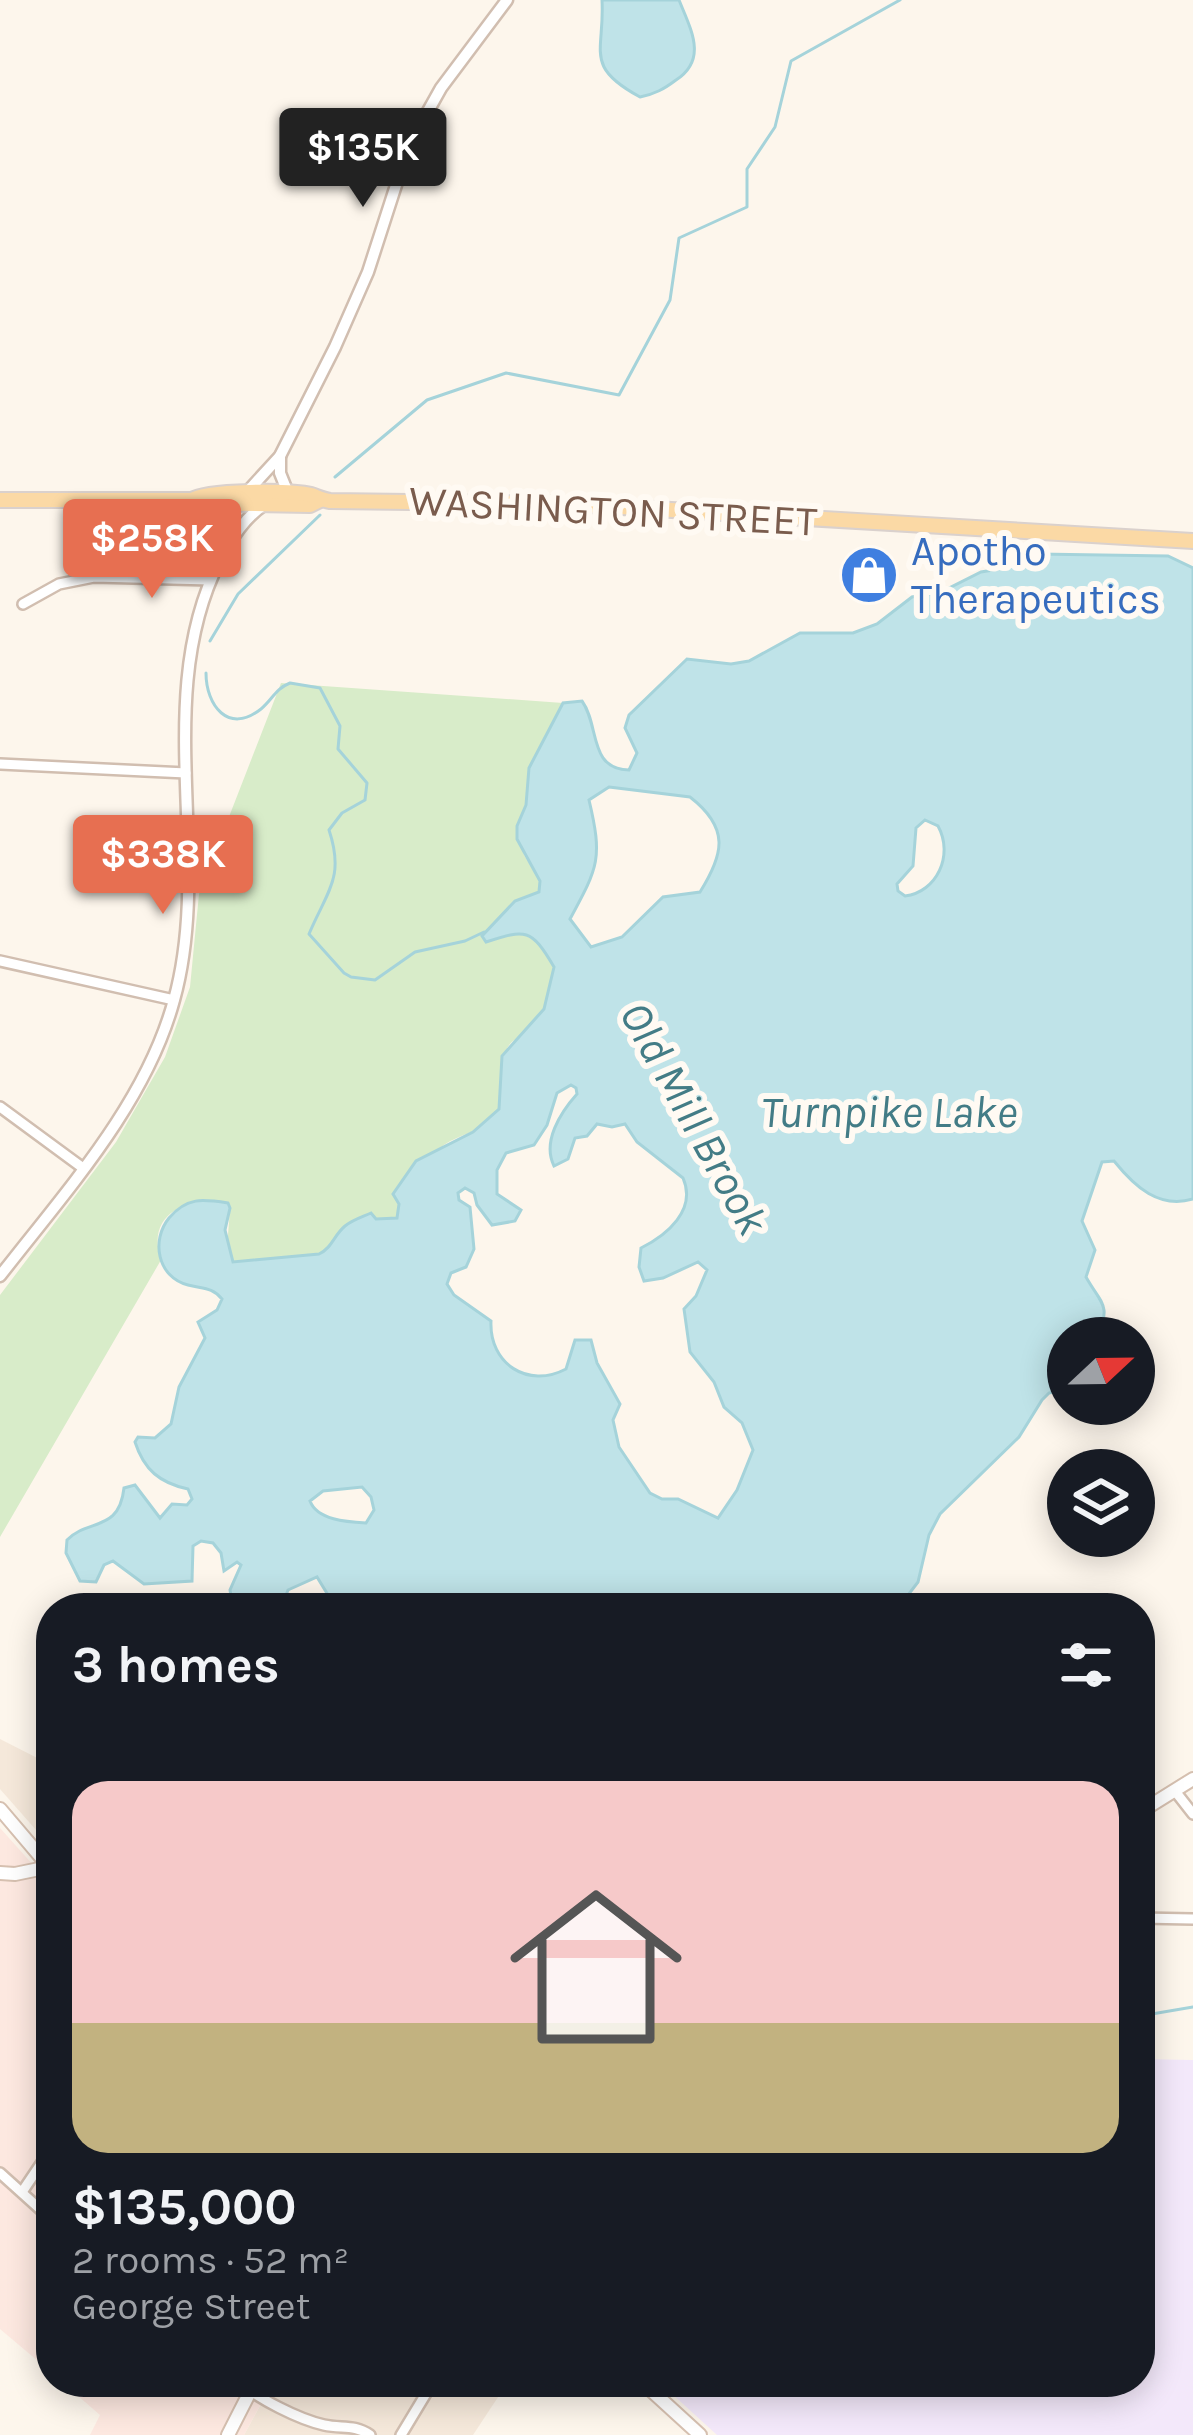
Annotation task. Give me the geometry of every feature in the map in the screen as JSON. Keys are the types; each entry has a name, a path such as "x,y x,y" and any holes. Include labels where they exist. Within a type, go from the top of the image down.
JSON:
{"main road":[{"name":"WASHINGTON STREET","path":"192,500 199,494 288,494 320,500 597,505 1192,542"},
{"name":"WASHINGTON STREET","path":"0,500 310,505 320,500"},
{"path":"1155,1802 1193,1779"},
{"path":"0,1809 36,1851"},
{"path":"0,1873 36,1869"},
{"path":"228,2435 243,2397"},
{"path":"658,2397 700,2435"}],"street":[{"path":"243,494 280,456 351,312 422,122 441,88 507,0"},
{"path":"280,456 288,494"},
{"path":"223,504 233,520 231,540"},
{"path":"0,1276 83,1168 143,1076 174,1000 188,888 187,664 193,631 210,580 231,540 247,518 266,505"},
{"path":"22,604 59,584 94,577 210,580"},
{"path":"0,764 186,773"},
{"path":"0,961 174,1000"},
{"path":"0,1107 83,1168"},
{"path":"1174,1790 1193,1814"},
{"path":"1155,1918 1193,1919"},
{"path":"22,2192 36,2171"},
{"path":"0,2173 36,2205"},
{"path":"270,2397 323,2425 358,2427 370,2435"},
{"path":"400,2435 424,2397"}],"shaded area":[{"path":"0,1739 36,1757 36,1830 0,1789"},
{"path":"0,1828 36,1868 36,2359 0,2329"},
{"path":"1155,2059 1193,2060 1193,2435 717,2435 675,2397 1155,2397"},
{"path":"79,2397 265,2397 244,2435 90,2435 100,2415"},
{"path":"265,2397 498,2397 473,2435 244,2435"}],"green space":[{"path":"281,683 563,703 529,768 526,805 517,826 524,855 540,881 539,892 515,901 493,940 518,931 542,945 554,967 549,994 537,1019 506,1052 495,1115 433,1156 410,1188 397,1218 376,1219 371,1213 345,1226 319,1254 243,1264 233,1262 230,1254 228,1203 185,1206 165,1219 159,1230 161,1260 0,1537 0,1295 116,1142 165,1057 190,987 199,894"}],"water":[{"path":"602,0 679,0 694,43 686,72 663,89 640,97 610,76 601,56"},
{"name":"Turnpike Lake","path":"1037,554 1168,556 1193,568 1193,1199 1159,1198 1139,1187 1114,1161 1102,1162 1082,1221 1095,1250 1086,1277 1100,1299 1103,1317 1047,1317 1047,1395 1019,1437 940,1514 929,1535 918,1582 910,1593 327,1593 317,1577 287,1593 230,1593 241,1565 237,1562 224,1571 221,1553 213,1543 201,1541 193,1546 192,1581 144,1584 113,1561 104,1565 96,1582 80,1581 66,1553 67,1540 116,1512 124,1488 135,1485 160,1518 172,1504 187,1505 192,1499 188,1489 154,1474 135,1442 138,1437 155,1438 171,1424 179,1387 205,1338 198,1322 217,1310 222,1299 169,1274 159,1247 169,1218 196,1201 228,1203 225,1230 233,1262 319,1254 357,1219 371,1213 376,1219 397,1218 399,1204 393,1194 416,1161 473,1132 499,1109 502,1056 544,1009 554,967 526,935 486,942 482,936 515,901 539,892 540,881 517,839 517,826 526,805 529,768 563,703 582,701 601,754 616,768 629,770 637,753 625,728 629,715 687,659 749,661 800,633 853,633 877,624 912,597 941,592 981,572","holes":["609,787 690,797 712,820 719,842 700,892 663,897 622,937 591,947 570,919 587,887 597,850 589,800","925,820 938,826 944,849 940,870 926,887 905,896 897,884 913,866 916,828","571,1085 576,1088 552,1138 554,1166 568,1159 575,1138 587,1136 597,1124 625,1124 637,1142 683,1178 683,1211 669,1229 641,1248 639,1267 644,1281 698,1262 707,1270 696,1296 684,1309 690,1352 714,1382 724,1407 742,1423 753,1450 737,1490 718,1518 678,1499 650,1493 619,1447 613,1420 620,1404 597,1363 591,1340 575,1340 566,1369 525,1374 504,1360 492,1336 491,1321 454,1295 447,1284 451,1273 466,1267 474,1249 470,1207 459,1200 458,1193 465,1188 474,1193 492,1225 515,1221 521,1210 497,1194 497,1170 506,1153 534,1145 547,1125 557,1093","362,1487 374,1510 366,1523 326,1516 310,1501 323,1491"]}],"waterway":[{"name":"Old Mill Brook","path":"335,477 427,400 506,373 619,395 670,300 679,238 747,207 747,169 775,127 791,61 900,0"},
{"name":"Old Mill Brook","path":"210,641 238,594 320,515"},
{"name":"Old Mill Brook","path":"206,673 215,705 221,713 238,719 261,709 290,683 320,688 340,726 338,749 367,783 365,800 342,813 329,830 334,873 309,934 344,973 375,980 415,952 484,932"},
{"name":"Old Mill Brook","path":"1155,2013 1193,2007"}],"place":[{"name":"Apotho Therapeutics","path":"869,575"}]}
